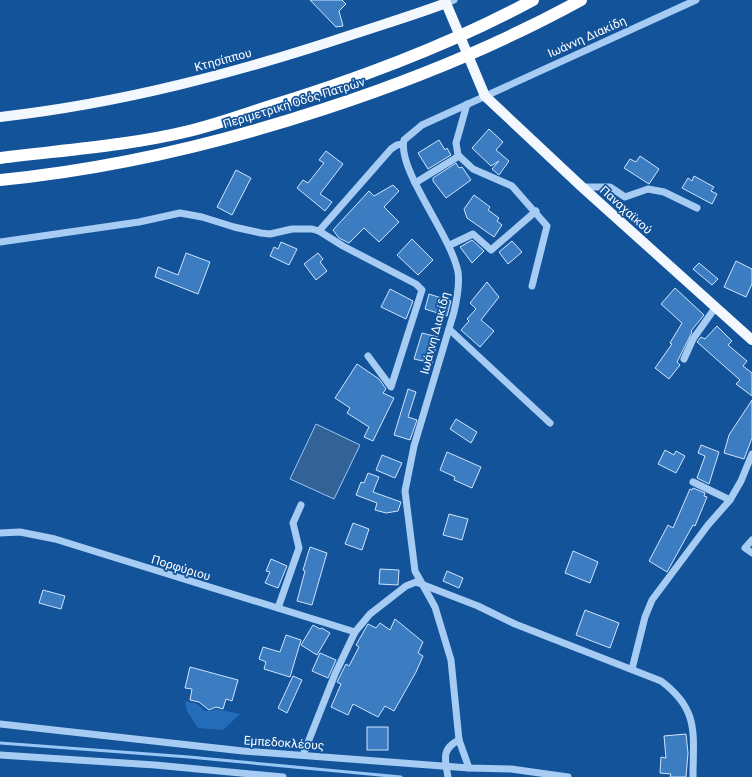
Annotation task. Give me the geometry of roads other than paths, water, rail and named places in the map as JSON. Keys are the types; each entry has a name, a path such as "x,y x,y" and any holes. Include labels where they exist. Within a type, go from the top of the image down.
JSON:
{"highway":[{"name":"Περιμετρική Οδός Πατρών","path":"0,158 144,140 190,131 320,91 439,45 508,14 533,0"},
{"name":"Περιμετρική Οδός Πατρών","path":"0,180 105,166 179,151 252,132 373,93 450,63 524,30 581,0"}],"main road":[{"path":"449,1 485,96"},
{"name":"Κτησίππου","path":"0,117 130,96 206,79 327,44 449,1"},
{"name":"Παναχαϊκού","path":"485,96 582,187 752,340"}],"street":[{"name":"Ιωάννη Διακίδη","path":"469,768 459,740 451,660 435,607 425,587 417,577 413,563 411,531 405,497 406,481 414,446 449,329 459,282 456,264 450,245 415,183 407,163 403,144 405,138 422,125 696,0"},
{"path":"467,104 456,143 456,149 459,156 472,169 512,186 548,226 532,286"},
{"path":"319,231 391,149 397,145 403,144"},
{"path":"415,183 459,156"},
{"path":"582,187 610,187 625,197 648,189 664,192 697,208"},
{"path":"450,245 473,234 491,250 536,211"},
{"path":"0,242 133,223 180,213 194,215 261,233 270,234 292,229 312,229 319,231 343,246 416,284 422,290 391,387 368,356"},
{"path":"684,359 693,339 715,308"},
{"path":"449,329 550,423"},
{"path":"632,669 645,617 652,600 708,525 730,500 741,481 752,454"},
{"path":"693,482 730,500"},
{"path":"278,608 299,548 293,523 301,505"},
{"name":"Πορφύριου","path":"0,533 20,532 48,537 355,632"},
{"path":"752,540 745,548 752,553"},
{"path":"303,755 335,674 355,632 370,614 409,584 416,582 425,587 662,681 675,691 687,706 692,723 693,777"},
{"name":"Εμπεδοκλέους","path":"0,724 243,751 469,768 510,769 568,777"},
{"path":"448,777 446,766 447,749 450,745 459,740"},
{"path":"0,755 283,777"}],"waterway":[{"path":"0,743 189,757 401,777"}]}
